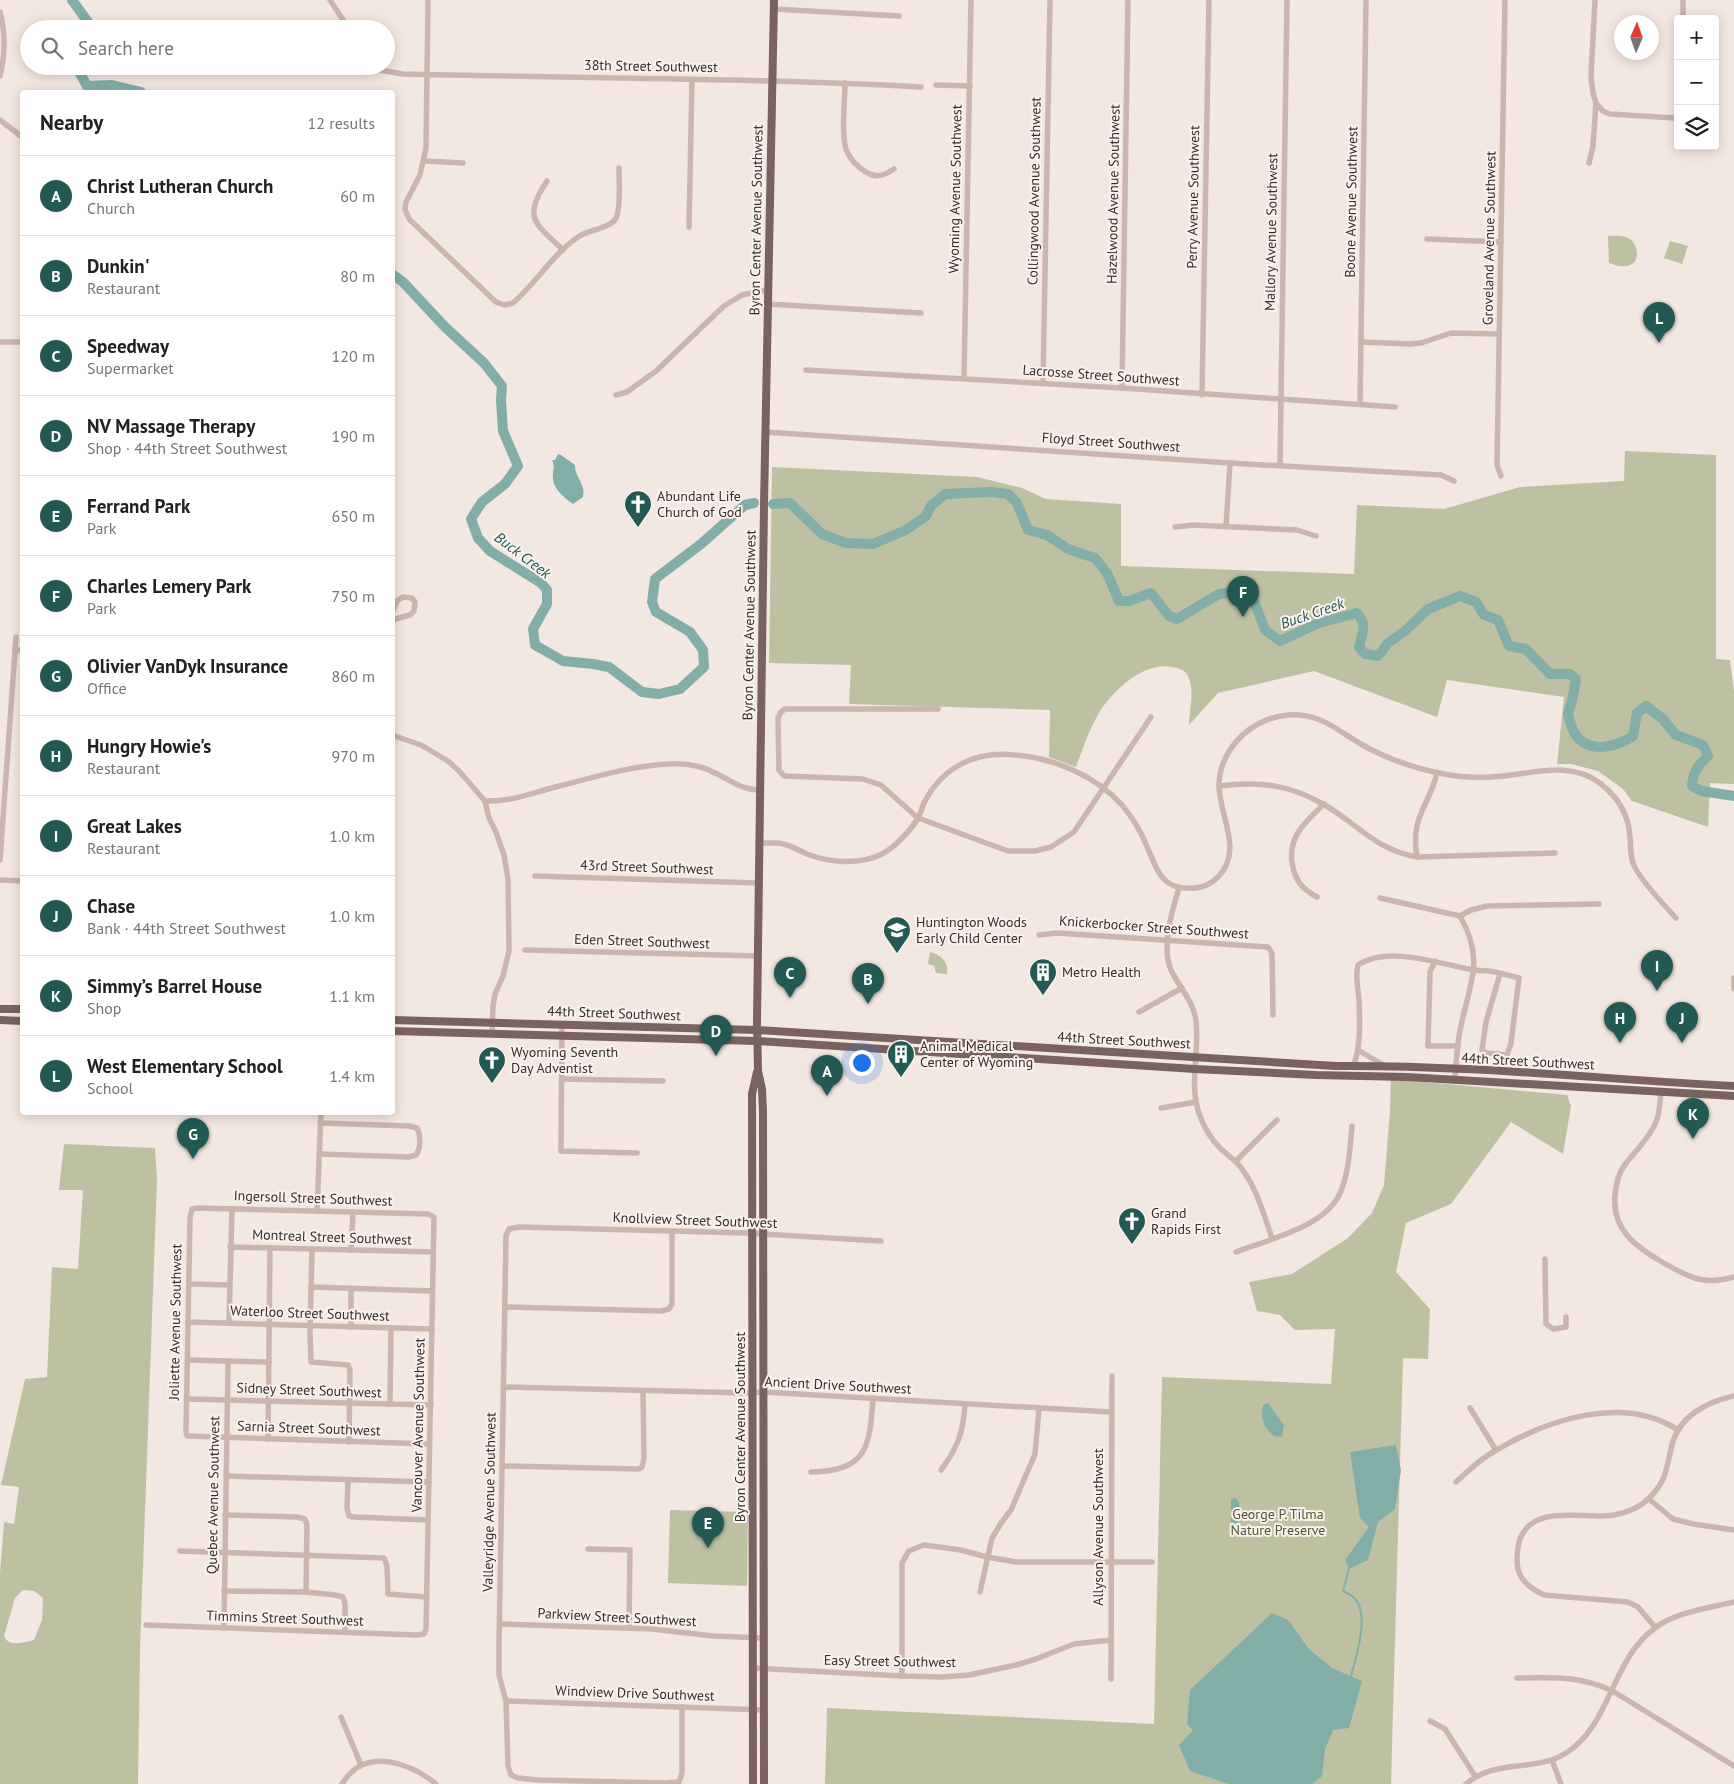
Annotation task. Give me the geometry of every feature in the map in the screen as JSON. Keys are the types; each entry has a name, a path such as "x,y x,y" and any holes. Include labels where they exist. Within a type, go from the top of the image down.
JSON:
{"main road":[{"name":"Byron Center Avenue Southwest","path":"764,1784 763,1092 758,1071 757,1030 767,290 774,0"},
{"path":"0,1009 20,1010"},
{"path":"0,1020 20,1021"},
{"name":"44th Street Southwest","path":"395,1020 757,1030 1353,1066 1456,1069 1734,1086"},
{"path":"428,1031 432,1021"},
{"name":"44th Street Southwest","path":"395,1031 757,1041 1195,1069 1455,1080 1734,1096"},
{"path":"1056,1059 1062,1053 1071,1049"},
{"name":"Byron Center Avenue Southwest","path":"753,1784 752,1094 758,1071"},
{"path":"1542,1085 1543,1074"},
{"path":"1649,1091 1661,1081"},
{"path":"1661,1092 1664,1086 1673,1082"}],"street":[{"path":"330,0 343,20"},
{"path":"428,0 425,161 406,202 405,209 409,219 496,302 504,305 513,303 563,250 579,236 612,223 616,218 618,208 619,168"},
{"name":"Wyoming Avenue Southwest","path":"964,378 971,0"},
{"name":"Collingwood Avenue Southwest","path":"1043,383 1050,0"},
{"name":"Hazelwood Avenue Southwest","path":"1122,388 1128,0"},
{"name":"Perry Avenue Southwest","path":"1202,395 1209,0"},
{"name":"Mallory Avenue Southwest","path":"1280,465 1287,0"},
{"name":"Boone Avenue Southwest","path":"1360,404 1366,0"},
{"name":"Groveland Avenue Southwest","path":"1501,476 1497,465 1505,0"},
{"path":"1589,163 1596,103 1591,76 1595,0"},
{"path":"1683,0 1683,15"},
{"path":"774,9 899,16"},
{"path":"0,12 4,45 0,76"},
{"name":"38th Street Southwest","path":"395,72 692,80 772,80 921,87"},
{"path":"689,227 692,80"},
{"path":"845,83 845,138 846,148 850,157 862,170 869,174 884,176 894,169"},
{"path":"936,85 970,86"},
{"path":"1596,103 1603,111 1610,114 1674,118"},
{"path":"0,120 20,135"},
{"path":"425,161 463,163"},
{"path":"547,180 534,202 536,224 563,250"},
{"path":"1427,239 1501,242"},
{"path":"616,395 627,392 656,372 724,306 742,295 767,290"},
{"path":"767,304 921,313"},
{"path":"1361,342 1410,344 1422,343 1451,333 1499,334"},
{"path":"0,342 20,342"},
{"name":"Lacrosse Street Southwest","path":"806,370 964,378 1394,407"},
{"name":"Floyd Street Southwest","path":"765,432 1441,475 1454,481"},
{"path":"1226,527 1230,463"},
{"path":"1174,527 1194,525 1297,530 1316,536"},
{"path":"395,606 403,596 412,598 415,602 414,611 410,615 395,619"},
{"path":"0,860 16,637"},
{"path":"15,650 20,650"},
{"path":"938,709 785,709 778,718 779,770 784,776 863,779 881,785 918,818 1003,849 1017,852 1035,851 1051,847 1074,832 1151,717"},
{"path":"759,843 778,843 808,855 828,860 862,860 882,853 900,839 918,818 924,803 938,780 958,765 991,755 1015,754 1038,758 1074,771 1104,788 1120,803 1135,822 1156,870 1165,880 1179,888 1196,888 1210,883 1220,875 1228,862 1229,836 1219,786 1222,767 1232,746 1244,733 1270,718 1289,715 1312,716 1392,760 1438,773 1489,778 1548,770 1569,770 1584,774 1598,781 1616,797 1624,810 1630,829 1632,860 1636,870 1676,918"},
{"path":"395,735 417,742 448,761 485,800 504,855 510,891 510,951 503,976 495,994 492,1033"},
{"path":"485,800 501,801 591,777 670,764 704,768 717,773 737,786 760,790"},
{"path":"1417,857 1415,830 1420,812 1438,773"},
{"path":"1219,786 1260,784 1286,787 1324,804 1373,840 1401,854 1417,857 1555,853"},
{"path":"1317,896 1304,890 1298,883 1291,857 1293,841 1303,824 1324,804"},
{"name":"43rd Street Southwest","path":"535,876 758,883"},
{"path":"0,880 20,881"},
{"path":"1179,888 1173,907 1168,940 1168,958 1170,969 1192,1006 1196,1019 1196,1102 1199,1114 1207,1131 1219,1147 1236,1161 1255,1191 1272,1238"},
{"path":"1380,898 1460,916 1471,910 1486,906 1599,904"},
{"path":"1455,1080 1460,1027 1475,970 1470,938 1460,916"},
{"name":"Knickerbocker Street Southwest","path":"1039,935 1057,933 1268,947 1272,953 1273,1015"},
{"name":"Eden Street Southwest","path":"525,950 758,956"},
{"path":"1353,1066 1358,1050 1360,1008 1356,972 1358,965 1371,960 1394,956 1411,957 1475,970 1500,974 1519,978 1508,1055 1486,1053 1482,1050 1486,1022 1500,974"},
{"path":"1434,961 1430,972 1428,1046 1458,1046"},
{"path":"1734,978 1734,989"},
{"path":"1138,1012 1182,988"},
{"path":"562,1024 561,1151 637,1153"},
{"path":"1358,1050 1385,1066"},
{"path":"562,1079 663,1081"},
{"path":"1661,1092 1659,1112 1653,1129 1623,1167 1618,1178 1614,1206 1620,1227 1637,1246 1685,1275 1702,1281 1719,1281 1734,1277"},
{"path":"1161,1108 1196,1102"},
{"path":"317,1211 320,1115"},
{"path":"1236,1161 1277,1120"},
{"path":"319,1154 409,1157 416,1155 420,1144 420,1133 417,1128 409,1126 320,1123"},
{"path":"1236,1252 1312,1223 1335,1203 1344,1182 1352,1126"},
{"name":"Ingersoll Street Southwest","path":"192,1210 197,1208 428,1214 433,1216"},
{"path":"229,1323 232,1209"},
{"name":"Joliette Avenue Southwest","path":"187,1436 190,1218 192,1210"},
{"path":"352,1250 353,1212"},
{"name":"Vancouver Avenue Southwest","path":"424,1634 426,1629 430,1482 433,1216"},
{"name":"Knollview Street Southwest","path":"509,1229 519,1227 752,1234 881,1242"},
{"name":"Valleyridge Avenue Southwest","path":"509,1229 506,1236 499,1675 506,1701 508,1766 511,1775 518,1778 538,1780 679,1782 682,1773 682,1707"},
{"path":"505,1307 661,1311 669,1309 672,1304 672,1232"},
{"name":"Montreal Street Southwest","path":"230,1247 433,1252"},
{"path":"268,1439 270,1248"},
{"path":"312,1250 311,1362 348,1365 350,1370 349,1442"},
{"path":"1545,1259 1546,1324 1553,1329 1566,1327 1566,1317"},
{"path":"189,1284 230,1285"},
{"path":"311,1287 432,1291"},
{"path":"350,1327 351,1289"},
{"name":"Waterloo Street Southwest","path":"188,1322 432,1329"},
{"path":"390,1404 391,1328"},
{"path":"188,1360 269,1362"},
{"name":"Quebec Avenue Southwest","path":"224,1628 228,1362"},
{"name":"Allyson Avenue Southwest","path":"1112,1376 1112,1679"},
{"name":"Ancient Drive Southwest","path":"504,1387 763,1392 1111,1412"},
{"path":"502,1466 639,1469 642,1467 644,1458 643,1391"},
{"path":"1655,1628 1638,1607 1628,1602 1544,1595 1534,1590 1522,1579 1518,1571 1517,1551 1522,1534 1540,1519 1561,1515 1614,1515 1640,1506 1649,1499 1666,1473 1672,1445 1678,1430 1687,1419 1708,1404 1734,1396"},
{"path":"811,1472 829,1472 839,1469 849,1465 860,1455 870,1437 873,1398"},
{"name":"Sidney Street Southwest","path":"187,1399 431,1406"},
{"path":"941,1470 959,1442 964,1426 965,1405"},
{"path":"1470,1408 1496,1450"},
{"path":"980,1592 992,1538 1012,1510 1035,1454 1039,1409"},
{"path":"1456,1482 1496,1450 1533,1431 1565,1421 1599,1414 1640,1414 1669,1424 1678,1430"},
{"name":"Sarnia Street Southwest","path":"187,1436 429,1444"},
{"path":"226,1476 430,1482"},
{"path":"348,1480 347,1508 349,1516 428,1520"},
{"path":"1649,1499 1658,1509 1673,1519 1734,1530"},
{"path":"225,1515 297,1517 305,1519 307,1525 306,1592"},
{"path":"902,1676 902,1563 909,1551 924,1545 1025,1562 1152,1562"},
{"path":"588,1549 630,1550 629,1628"},
{"path":"180,1551 384,1558 387,1566 388,1594 427,1597"},
{"path":"224,1591 306,1592 343,1597 345,1604 345,1632"},
{"path":"1466,1784 1475,1776 1498,1768 1552,1760 1565,1754 1586,1736 1592,1728 1621,1668 1630,1654 1655,1628 1684,1615 1734,1602"},
{"name":"Parkview Street Southwest","path":"500,1624 629,1628 666,1630 713,1636 763,1638"},
{"name":"Timmins Street Southwest","path":"146,1625 424,1634"},
{"name":"Easy Street Southwest","path":"753,1668 944,1677 993,1671 1036,1659 1074,1644 1111,1640"},
{"path":"1517,1678 1574,1679 1592,1682 1611,1690 1734,1766"},
{"name":"Windview Drive Southwest","path":"506,1701 764,1710"},
{"path":"340,1717 361,1765"},
{"path":"1430,1721 1445,1728 1475,1776"},
{"path":"1552,1760 1561,1784"},
{"path":"342,1784 349,1774 361,1765 373,1762 390,1763 411,1768 436,1784"}],"green space":[{"path":"1608,236 1623,236 1631,240 1636,247 1636,260 1630,265 1625,266 1609,263"},
{"path":"1670,241 1688,246 1682,264 1664,258"},
{"path":"1625,451 1716,455 1716,659 1730,660 1734,692 1734,784 1710,783 1708,827 1632,801 1623,789 1598,771 1571,764 1557,764 1564,697 1447,680 1437,717 1314,671 1218,693 1189,725 1191,687 1188,676 1179,669 1162,666 1134,676 1105,704 1088,735 1076,767 1049,757 1050,710 849,704 851,665 769,663 772,467 977,477 1022,488 1046,499 1121,504 1121,566 1354,574 1357,505 1444,509 1520,487 1624,481"},
{"path":"930,952 938,955 943,960 947,966 947,974 936,973 934,966 928,964"},
{"name":"George P. Tilma Nature Preserve","path":"1391,1079 1567,1095 1571,1106 1563,1154 1511,1122 1451,1204 1406,1223 1396,1272 1430,1309 1428,1359 1403,1358 1391,1784 825,1784 827,1708 1154,1724 1162,1377 1331,1384 1335,1329 1295,1330 1280,1315 1257,1311 1249,1282 1292,1274 1348,1238 1372,1213 1384,1185"},
{"path":"64,1144 155,1148 157,1180 140,1650 138,1784 0,1784 0,1573 4,1522 14,1524 19,1487 1,1485 25,1379 47,1377 52,1267 78,1269 83,1190 59,1190","holes":["23,1590 34,1591 43,1598 42,1620 34,1640 17,1643 9,1642 4,1636 15,1598"]},
{"path":"670,1510 748,1512 747,1586 668,1583"}],"water":[{"path":"558,454 575,465 575,470 583,488 583,497 573,504 555,486 552,460 555,460"},
{"path":"1268,1403 1284,1425 1282,1437 1274,1436 1263,1422 1263,1405"},
{"path":"1396,1445 1401,1470 1395,1509 1378,1522 1368,1560 1349,1569 1345,1560 1369,1527 1360,1518 1350,1452"},
{"path":"1235,1498 1238,1500 1241,1512 1238,1523 1231,1522 1231,1499"},
{"path":"1272,1613 1288,1620 1309,1649 1332,1668 1362,1681 1349,1728 1333,1730 1325,1749 1322,1776 1312,1784 1229,1784 1190,1771 1179,1745 1193,1730 1187,1724 1190,1690"}],"waterway":[{"name":"Buck Creek","path":"72,0 87,20"},
{"name":"Buck Creek","path":"81,75 87,86 112,85 133,90"},
{"name":"Buck Creek","path":"395,276 484,363 502,386 503,431 518,466 505,484 482,502 471,519 478,538 490,551 541,583 547,590 547,604 533,629 535,645 563,661 609,667 642,692 659,694 680,689 704,667 703,650 690,632 656,612 652,602 655,579 701,544 745,505 754,503"},
{"name":"Buck Creek","path":"773,504 790,503 822,534 846,543 873,544 906,530 926,516 931,506 945,494 990,492 1008,494 1017,503 1028,530 1047,535 1068,549 1095,558 1107,573 1119,601 1129,601 1151,593 1169,616 1177,619 1219,594 1242,591 1254,601 1265,630 1280,641 1319,623 1357,613 1363,625 1359,647 1365,654 1378,656 1388,643 1405,631 1428,609 1460,596 1476,602 1484,615 1498,620 1509,646 1526,649 1550,674 1570,674 1576,679 1568,714 1573,731 1579,739 1592,746 1599,747 1627,740 1633,736 1637,713 1646,706 1663,719 1676,735 1703,745 1708,756 1697,769 1692,786 1702,791 1734,796"},
{"path":"1349,1569 1343,1591 1355,1599 1360,1607 1361,1616 1360,1637 1351,1676"}],"place":[{"name":"West Elementary School","path":"1659,343"},
{"name":"Abundant Life Church of God","path":"638,528"},
{"name":"Charles Lemery Park","path":"1243,617"},
{"name":"Huntington Woods Early Child Center","path":"897,954"},
{"name":"Great Lakes","path":"1657,991"},
{"name":"Metro Health","path":"1043,996"},
{"name":"Speedway","path":"790,998"},
{"name":"Dunkin'","path":"868,1004"},
{"name":"Hungry Howie's","path":"1620,1043"},
{"name":"Chase","path":"1682,1043"},
{"name":"NV Massage Therapy","path":"716,1056"},
{"name":"Animal Medical Center of Wyoming","path":"901,1078"},
{"name":"Wyoming Seventh Day Adventist","path":"492,1084"},
{"name":"Christ Lutheran Church","path":"827,1096"},
{"name":"Simmy’s Barrel House","path":"1693,1139"},
{"name":"Olivier VanDyk Insurance","path":"193,1159"},
{"name":"Grand Rapids First","path":"1132,1245"},
{"name":"Ferrand Park","path":"708,1548"}]}
